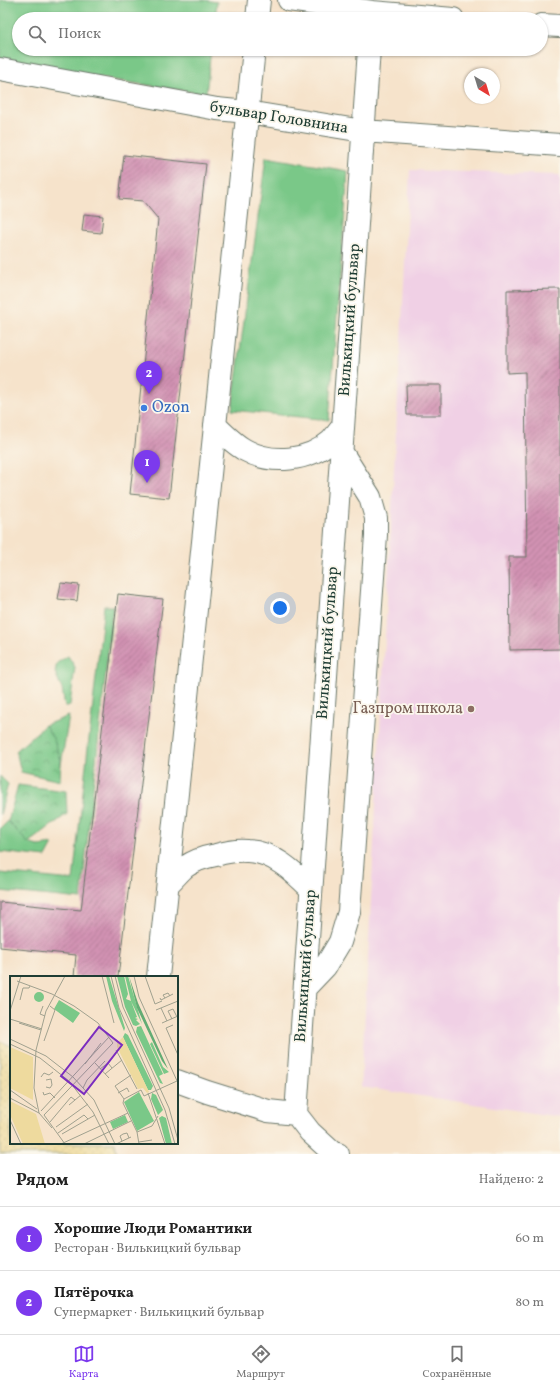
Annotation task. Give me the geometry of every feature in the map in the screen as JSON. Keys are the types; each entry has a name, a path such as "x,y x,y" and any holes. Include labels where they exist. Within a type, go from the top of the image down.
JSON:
{"street":[{"path":"258,12 259,0"},
{"path":"289,0 390,12"},
{"path":"548,25 560,26"},
{"path":"158,976 253,56"},
{"name":"Вилькицкий бульвар","path":"296,1114 368,56"},
{"name":"бульвар Головнина","path":"0,69 217,108 363,132 560,145"},
{"path":"215,425 245,450 262,457 281,460 299,458 316,451 332,440 343,426"},
{"path":"305,988 325,967 340,942 349,912 375,543 376,518 370,497 341,451"},
{"path":"168,884 185,867 199,859 233,851 248,850 264,854 294,872 311,889"},
{"path":"178,1081 268,1111 296,1114 310,1132 333,1153 338,1154"}],"shaded area":[{"name":"Газпром школа","path":"410,170 560,175 560,1117 361,1087"}],"green space":[{"path":"0,0 204,0 217,2 216,12 12,12 12,56 210,56 206,94 74,74 0,58"},
{"path":"266,157 348,171 329,420 232,410"},
{"path":"104,606 113,606 81,899 0,891 0,873 73,880"},
{"path":"68,656 75,667 70,705 65,707 62,689 55,672 57,663"},
{"path":"69,716 60,771 56,747 45,725"},
{"path":"45,725 54,740 61,760 60,781 21,772 16,751"},
{"path":"0,776 8,784 0,815"},
{"path":"18,785 66,791 67,814 28,843 8,821"},
{"path":"8,821 28,843 38,846 53,844 46,857 0,852 0,829"}],"sand":[{"path":"0,1041 10,1046 10,1144 115,1144 117,1154 0,1154"}],"building":[{"path":"124,155 206,164 169,498 130,494 158,219 143,201 119,199"},
{"path":"84,214 103,216 101,233 82,231"},
{"path":"560,289 560,649 510,650 509,557 527,557 525,372 507,373 507,290"},
{"path":"406,385 441,385 441,415 407,415"},
{"path":"61,583 79,585 77,601 58,599"},
{"path":"118,594 163,599 118,976 74,976 76,955 0,947 0,902 81,910"}],"place":[{"name":"Пятёрочка","path":"149,394"},
{"name":"Ozon","path":"144,408"},
{"name":"Хорошие Люди Романтики","path":"147,483"},
{"name":"Газпром школа","path":"471,709"}]}
